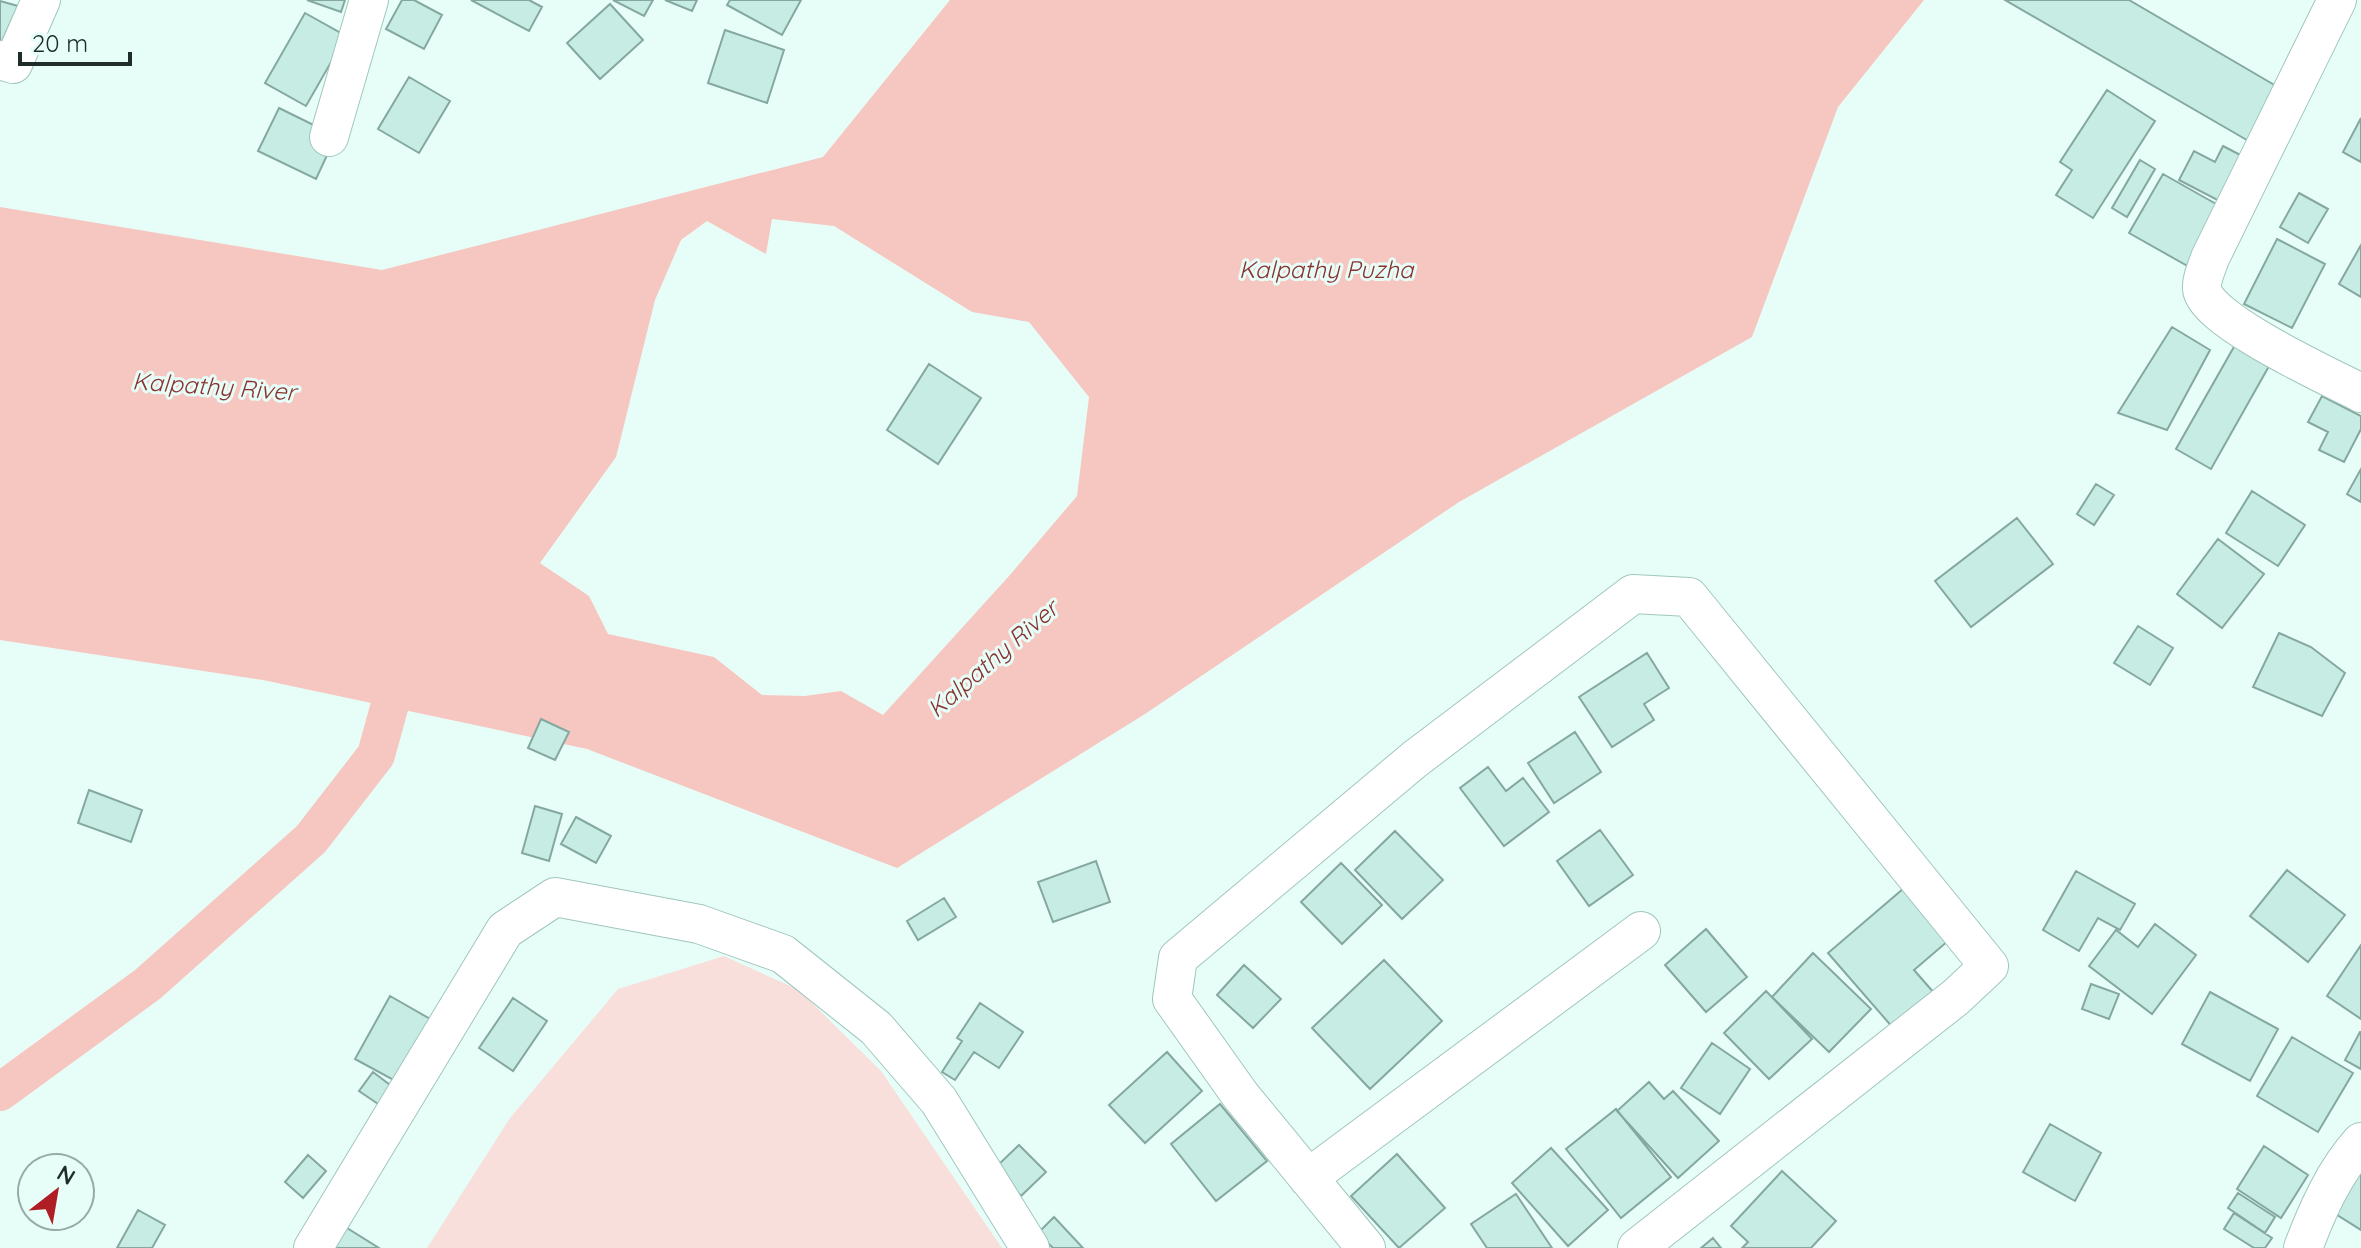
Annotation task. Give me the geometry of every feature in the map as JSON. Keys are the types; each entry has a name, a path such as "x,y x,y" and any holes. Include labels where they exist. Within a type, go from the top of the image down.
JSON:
{"street":[{"path":"0,60 13,64 41,0"},
{"path":"329,137 369,0"},
{"path":"2337,0 2210,258 2202,288 2207,302 2225,318 2286,355 2361,393"},
{"path":"1366,1248 1241,1096 1172,999 1178,958 1415,759 1633,594 1689,597 1989,966 1944,1007 1637,1248"},
{"path":"313,1248 505,930 555,897 699,924 783,954 876,1028 939,1101 1030,1248"},
{"path":"1308,1178 1641,931"},
{"path":"2303,1248 2314,1218 2346,1158 2361,1142"}],"shaded area":[{"path":"724,956 799,990 881,1071 1002,1248 427,1248 510,1118 618,989"}],"water":[{"name":"Kalpathy Puzha","path":"950,0 1924,0 1838,107 1752,337 1459,502 1145,714 897,868 587,749 263,680 0,640 0,207 382,270 823,157","holes":["772,219 834,226 972,312 1029,322 1089,397 1077,496 883,715 841,691 805,696 762,695 714,657 608,634 589,596 540,563 616,457 655,300 681,240 707,221 766,254"]}],"building":[{"path":"307,0 345,0 341,12"},
{"path":"402,0 414,0 442,15 424,49 386,29"},
{"path":"471,0 529,0 542,7 529,31"},
{"path":"613,0 653,0 644,16"},
{"path":"665,0 697,0 692,11"},
{"path":"730,0 801,0 782,35 727,5"},
{"path":"2005,0 2129,0 2283,90 2252,143"},
{"path":"0,1 18,6 0,46"},
{"path":"610,4 643,40 600,79 567,43"},
{"path":"305,13 346,36 306,106 265,83"},
{"path":"725,30 784,50 767,103 708,83"},
{"path":"409,77 450,101 419,153 378,129"},
{"path":"2107,90 2155,121 2093,218 2056,195 2072,170 2060,162"},
{"path":"279,108 336,136 316,179 258,151"},
{"path":"2361,118 2361,162 2343,152"},
{"path":"2223,146 2250,160 2227,205 2179,180 2194,151 2215,162"},
{"path":"2140,160 2155,169 2127,217 2112,208"},
{"path":"2163,174 2225,209 2191,268 2129,233"},
{"path":"2299,193 2328,209 2308,243 2280,227"},
{"path":"2277,239 2325,264 2292,328 2244,304"},
{"path":"2361,245 2361,297 2339,284"},
{"path":"2172,327 2210,350 2167,430 2118,413"},
{"path":"2239,338 2273,359 2211,469 2176,449"},
{"path":"929,364 981,398 938,464 887,430"},
{"path":"2322,396 2361,416 2361,429 2344,462 2319,450 2328,432 2308,422"},
{"path":"2361,469 2361,502 2347,494"},
{"path":"2096,484 2114,495 2094,525 2077,514"},
{"path":"2252,491 2305,525 2278,566 2226,533"},
{"path":"2017,518 2053,564 1971,627 1935,581"},
{"path":"2218,539 2264,574 2222,628 2177,594"},
{"path":"2138,626 2173,648 2150,685 2114,663"},
{"path":"2279,633 2311,647 2345,673 2322,716 2253,687"},
{"path":"1647,653 1669,688 1644,704 1654,720 1612,747 1579,697"},
{"path":"541,719 569,732 555,760 528,748"},
{"path":"1575,732 1601,772 1554,803 1528,763"},
{"path":"1488,767 1506,791 1523,778 1549,812 1504,846 1460,788"},
{"path":"89,790 142,810 131,842 78,823"},
{"path":"535,806 562,814 549,861 522,853"},
{"path":"576,817 611,836 596,863 561,844"},
{"path":"1600,830 1633,875 1589,906 1557,861"},
{"path":"1395,831 1443,880 1402,919 1355,870"},
{"path":"1096,861 1110,902 1053,922 1038,882"},
{"path":"1341,863 1382,905 1342,944 1301,902"},
{"path":"2287,870 2345,915 2308,962 2250,916"},
{"path":"2076,871 2135,904 2120,930 2098,918 2079,951 2043,930"},
{"path":"1917,877 1962,929 1914,970 1935,994 1894,1029 1828,953"},
{"path":"944,898 956,917 918,940 907,921"},
{"path":"2155,924 2196,955 2152,1014 2089,966 2116,930 2138,947"},
{"path":"1706,929 1747,977 1706,1012 1665,965"},
{"path":"2361,945 2361,1019 2327,996"},
{"path":"1813,953 1871,1009 1829,1052 1772,997"},
{"path":"1384,960 1442,1021 1370,1089 1312,1028"},
{"path":"1244,965 1281,999 1253,1028 1217,995"},
{"path":"2091,984 2119,994 2109,1019 2082,1009"},
{"path":"1766,991 1812,1039 1769,1079 1724,1033"},
{"path":"2210,992 2278,1029 2250,1081 2182,1044"},
{"path":"390,996 432,1020 399,1083 355,1059"},
{"path":"513,998 547,1021 513,1071 479,1048"},
{"path":"980,1003 1023,1032 999,1068 974,1052 955,1080 942,1072 962,1041 957,1038"},
{"path":"2361,1032 2361,1069 2345,1060"},
{"path":"2292,1037 2353,1073 2318,1132 2257,1096"},
{"path":"1712,1043 1750,1069 1720,1114 1681,1088"},
{"path":"1167,1052 1202,1091 1145,1143 1109,1105"},
{"path":"373,1072 394,1088 381,1106 359,1091"},
{"path":"1649,1082 1664,1099 1673,1091 1719,1141 1678,1178 1617,1111"},
{"path":"1220,1104 1267,1161 1216,1201 1171,1144"},
{"path":"1616,1109 1671,1177 1621,1218 1566,1149"},
{"path":"2050,1124 2101,1153 2075,1201 2023,1172"},
{"path":"1019,1145 1046,1172 1021,1196 995,1168"},
{"path":"2264,1146 2308,1175 2281,1218 2237,1189"},
{"path":"1551,1148 1608,1210 1568,1246 1512,1183"},
{"path":"2361,1153 2361,1230 2326,1208"},
{"path":"1397,1154 1445,1208 1399,1248 1351,1196"},
{"path":"308,1155 326,1171 303,1198 285,1182"},
{"path":"1782,1171 1836,1221 1811,1248 1742,1248 1748,1242 1731,1226"},
{"path":"2238,1193 2275,1217 2265,1233 2228,1208"},
{"path":"1516,1194 1552,1248 1487,1248 1471,1224"},
{"path":"138,1210 165,1225 152,1248 117,1248"},
{"path":"2234,1213 2272,1238 2265,1248 2254,1248 2224,1229"},
{"path":"1054,1217 1083,1248 1053,1248 1038,1233"},
{"path":"339,1223 379,1248 323,1248"},
{"path":"1713,1238 1721,1248 1701,1248"}],"waterway":[{"path":"0,1092 148,984 311,839 376,755 403,657"}],"water label":[{"name":"Kalpathy River","path":"214,387"},
{"name":"Kalpathy River","path":"993,659"}]}
